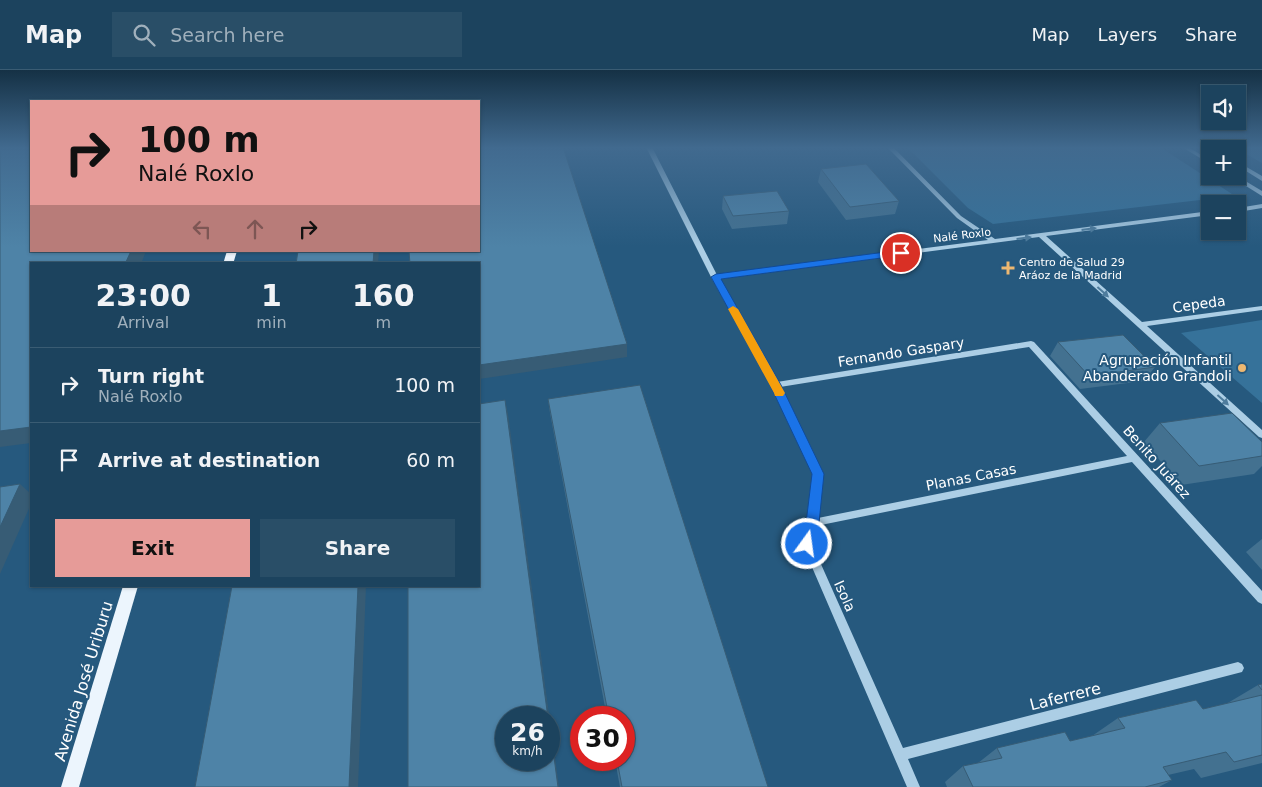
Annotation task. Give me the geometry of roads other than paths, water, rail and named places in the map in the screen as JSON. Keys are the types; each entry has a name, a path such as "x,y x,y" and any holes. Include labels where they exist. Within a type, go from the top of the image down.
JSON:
{"main road":[{"name":"Avenida José Uriburu","path":"70,787 131,587"}],"street":[{"name":"Isola","path":"666,180 775,385 818,474 812,523 807,544 914,787"},
{"path":"923,180 959,218 994,241"},
{"path":"1246,184 1262,194"},
{"path":"1246,209 1262,206"},
{"name":"Nalé Roxlo","path":"716,277 1201,214"},
{"path":"1041,236 1262,435"},
{"name":"Cepeda","path":"1140,325 1262,308"},
{"name":"Fernando Gaspary","path":"775,385 1031,344"},
{"name":"Benito Juárez","path":"1031,344 1262,599"},
{"name":"Planas Casas","path":"812,523 1134,458"},
{"name":"Laferrere","path":"900,755 1238,668"}],"place":[{"name":"Centro de Salud 29 Aráoz de la Madrid","path":"1008,268"},
{"name":"Agrupación Infantil Abanderado Grandoli","path":"1242,368"}]}
